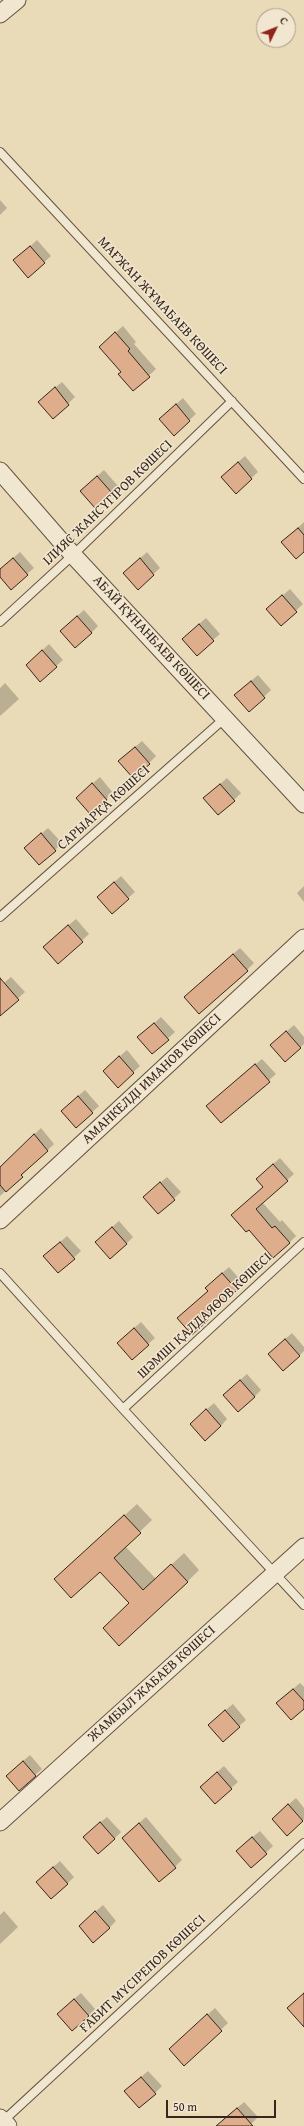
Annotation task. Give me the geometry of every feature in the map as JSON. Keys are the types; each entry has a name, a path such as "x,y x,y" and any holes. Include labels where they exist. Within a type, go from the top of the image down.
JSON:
{"street":[{"path":"0,14 17,0"},
{"name":"АБАЙ ҚҰНАНБАЕВ КӨШЕСІ","path":"0,471 73,554 304,804"},
{"name":"АМАНКЕЛДІ ИМАНОВ КӨШЕСІ","path":"0,1220 304,938"},
{"name":"ЖАМБЫЛ ЖАБАЕВ КӨШЕСІ","path":"0,1822 304,1547"}],"lane":[{"name":"МАҒЖАН ЖҰМАБАЕВ КӨШЕСІ","path":"0,152 304,479"},
{"name":"ІЛИЯС ЖАНСҮГІРОВ КӨШЕСІ","path":"0,622 232,401"},
{"name":"САРЫАРҚА КӨШЕСІ","path":"0,917 225,718"},
{"name":"ШӘМШІ ҚАЛДАЯӨОВ КӨШЕСІ","path":"123,1409 304,1242"},
{"path":"0,1273 304,1605"},
{"name":"ҒАБИТ МҮСІРЕПОВ КӨШЕСІ","path":"3,2122 304,1843"}],"building":[{"path":"30,246 45,263 28,278 13,260"},
{"path":"115,332 130,349 128,351 150,377 133,391 118,374 121,372 99,347"},
{"path":"55,387 69,405 53,419 38,402"},
{"path":"176,404 190,421 174,436 159,419"},
{"path":"238,462 252,479 236,494 221,477"},
{"path":"97,476 112,493 95,508 80,491"},
{"path":"298,528 304,535 304,552 296,559 281,542"},
{"path":"13,558 28,575 11,590 0,577 0,569"},
{"path":"140,558 154,575 138,590 123,573"},
{"path":"282,595 297,612 281,626 266,609"},
{"path":"77,616 92,633 75,648 60,631"},
{"path":"199,624 214,641 197,656 182,639"},
{"path":"42,650 57,667 40,682 26,665"},
{"path":"251,681 265,698 249,712 234,695"},
{"path":"135,747 150,764 133,778 118,761"},
{"path":"92,783 107,800 91,815 76,798"},
{"path":"220,784 235,801 218,815 203,798"},
{"path":"41,833 56,851 39,865 24,848"},
{"path":"114,882 129,899 112,914 97,897"},
{"path":"68,925 83,942 58,964 43,947"},
{"path":"233,954 248,971 199,1014 184,997"},
{"path":"0,978 19,1000 0,1016"},
{"path":"154,1023 169,1040 152,1054 137,1037"},
{"path":"286,1031 301,1048 285,1062 270,1045"},
{"path":"119,1056 134,1073 118,1088 103,1071"},
{"path":"255,1064 270,1082 221,1123 206,1106"},
{"path":"78,1096 93,1113 76,1128 61,1111"},
{"path":"34,1134 48,1151 21,1175 23,1177 6,1192 0,1185 0,1167"},
{"path":"273,1164 288,1181 256,1209 272,1228 275,1226 290,1243 273,1258 249,1230 246,1232 231,1215 263,1187 256,1179"},
{"path":"160,1182 175,1200 158,1214 143,1197"},
{"path":"112,1227 127,1244 110,1259 95,1242"},
{"path":"60,1242 75,1259 58,1273 43,1256"},
{"path":"222,1273 237,1290 206,1317 208,1320 192,1335 177,1318 208,1291 205,1288"},
{"path":"134,1328 149,1345 132,1360 117,1343"},
{"path":"285,1339 300,1356 283,1371 268,1354"},
{"path":"240,1380 255,1397 238,1412 223,1395"},
{"path":"206,1409 221,1426 205,1441 190,1424"},
{"path":"124,1515 141,1533 114,1558 143,1590 171,1564 188,1582 119,1646 103,1628 129,1603 100,1572 71,1598 54,1579"},
{"path":"293,1689 304,1701 304,1709 291,1720 276,1703"},
{"path":"225,1710 240,1727 223,1742 208,1725"},
{"path":"23,1761 36,1776 19,1791 6,1776"},
{"path":"217,1772 232,1789 215,1804 200,1787"},
{"path":"288,1804 303,1821 287,1836 272,1819"},
{"path":"100,1822 115,1839 98,1854 83,1837"},
{"path":"139,1823 176,1868 159,1882 122,1838"},
{"path":"252,1837 267,1854 251,1868 236,1851"},
{"path":"53,1867 68,1884 51,1899 36,1882"},
{"path":"95,1911 110,1928 93,1943 79,1926"},
{"path":"304,1993 304,2027 287,2008"},
{"path":"74,1999 89,2016 72,2031 57,2014"},
{"path":"207,2014 222,2031 184,2066 169,2049"},
{"path":"141,2077 156,2094 139,2108 124,2091"},
{"path":"237,2108 253,2126 216,2126"}]}
